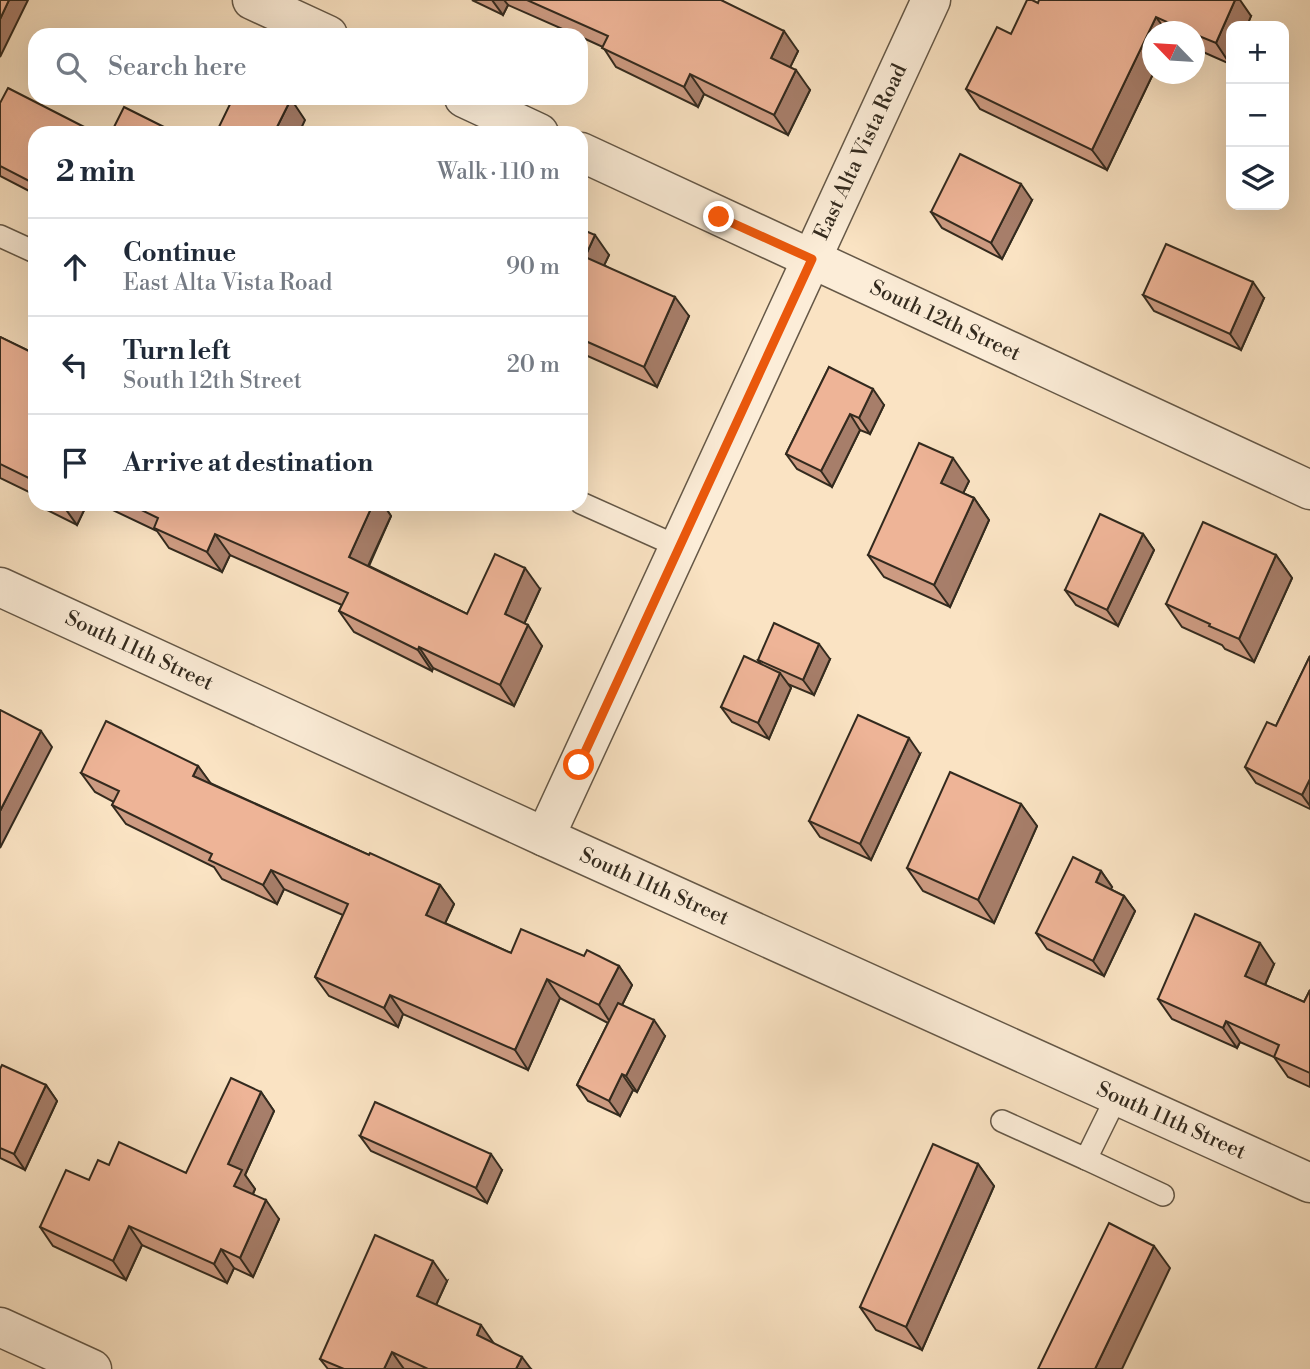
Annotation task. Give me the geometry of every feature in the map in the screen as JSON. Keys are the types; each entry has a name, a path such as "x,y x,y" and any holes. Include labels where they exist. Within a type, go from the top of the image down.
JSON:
{"street":[{"path":"252,0 313,28"},
{"name":"East Alta Vista Road","path":"545,837 931,0"},
{"path":"479,105 524,126"},
{"name":"South 12th Street","path":"588,155 1310,490"},
{"name":"South 11th Street","path":"0,587 1310,1183"},
{"path":"0,1326 92,1369"}],"lane":[{"path":"0,236 28,249"},
{"path":"588,506 679,547"},
{"path":"1086,1158 1117,1096"},
{"path":"1002,1121 1163,1195"}],"building":[{"path":"0,0 9,0 0,19"},
{"path":"527,0 721,0 784,31 771,58 796,70 774,115 690,74 684,87 602,48 608,36"},
{"path":"1027,0 1038,3 1039,0 1235,0 1216,43 1205,38 1205,21 1165,21 1156,17 1154,21 1142,21 1142,46 1092,150 966,89 997,27 1011,34"},
{"path":"8,88 28,98 28,105 41,105 82,126 28,126 28,180 0,166 0,103"},
{"path":"230,105 288,105 278,126 219,126"},
{"path":"124,107 162,126 114,126"},
{"path":"960,154 1021,184 991,243 931,212"},
{"path":"588,232 595,235 588,250"},
{"path":"1166,244 1253,282 1230,334 1143,295"},
{"path":"588,258 675,297 644,367 588,342"},
{"path":"0,337 28,351 28,478 0,464"},
{"path":"829,367 873,389 859,418 850,414 821,471 786,454"},
{"path":"919,443 953,458 941,483 974,498 934,585 868,555"},
{"path":"144,511 370,511 349,557 467,614 495,554 525,568 505,614 528,625 500,685 419,647 418,650 339,611 348,593 215,534 207,552 154,528 158,518"},
{"path":"1100,514 1143,534 1107,610 1065,590"},
{"path":"1203,522 1276,555 1239,639 1166,604"},
{"path":"774,623 819,644 803,680 758,660"},
{"path":"744,656 780,673 758,723 721,707"},
{"path":"1310,656 1310,779 1302,795 1245,767 1267,722 1276,726"},
{"path":"0,710 41,731 0,811"},
{"path":"858,715 909,738 860,844 809,821"},
{"path":"106,721 198,766 193,776 440,885 426,915 511,953 521,929 584,956 587,950 619,966 599,1005 547,979 515,1050 390,995 384,1008 315,977 348,904 271,870 263,885 209,860 212,854 112,805 119,791 81,773"},
{"path":"950,772 1021,804 978,900 907,868"},
{"path":"1073,857 1101,871 1096,882 1124,896 1093,961 1036,933"},
{"path":"1195,914 1260,943 1245,976 1304,1002 1310,990 1310,1073 1274,1057 1279,1045 1226,1021 1223,1028 1158,999"},
{"path":"618,1003 654,1020 626,1076 622,1074 609,1101 577,1085"},
{"path":"2,1065 46,1085 14,1154 0,1148"},
{"path":"231,1078 261,1092 228,1164 242,1170 234,1186 266,1200 240,1258 221,1249 214,1264 129,1226 113,1261 40,1227 66,1170 89,1180 98,1160 109,1165 119,1142 186,1173"},
{"path":"375,1102 491,1154 476,1188 360,1136"},
{"path":"933,1144 978,1164 906,1327 860,1307"},
{"path":"1109,1223 1154,1246 1095,1369 1038,1369"},
{"path":"375,1235 433,1261 417,1296 481,1325 477,1335 522,1357 516,1369 428,1369 392,1352 384,1369 344,1369 320,1359"}],"route":[{"path":"579,765 812,259 719,217"}]}
